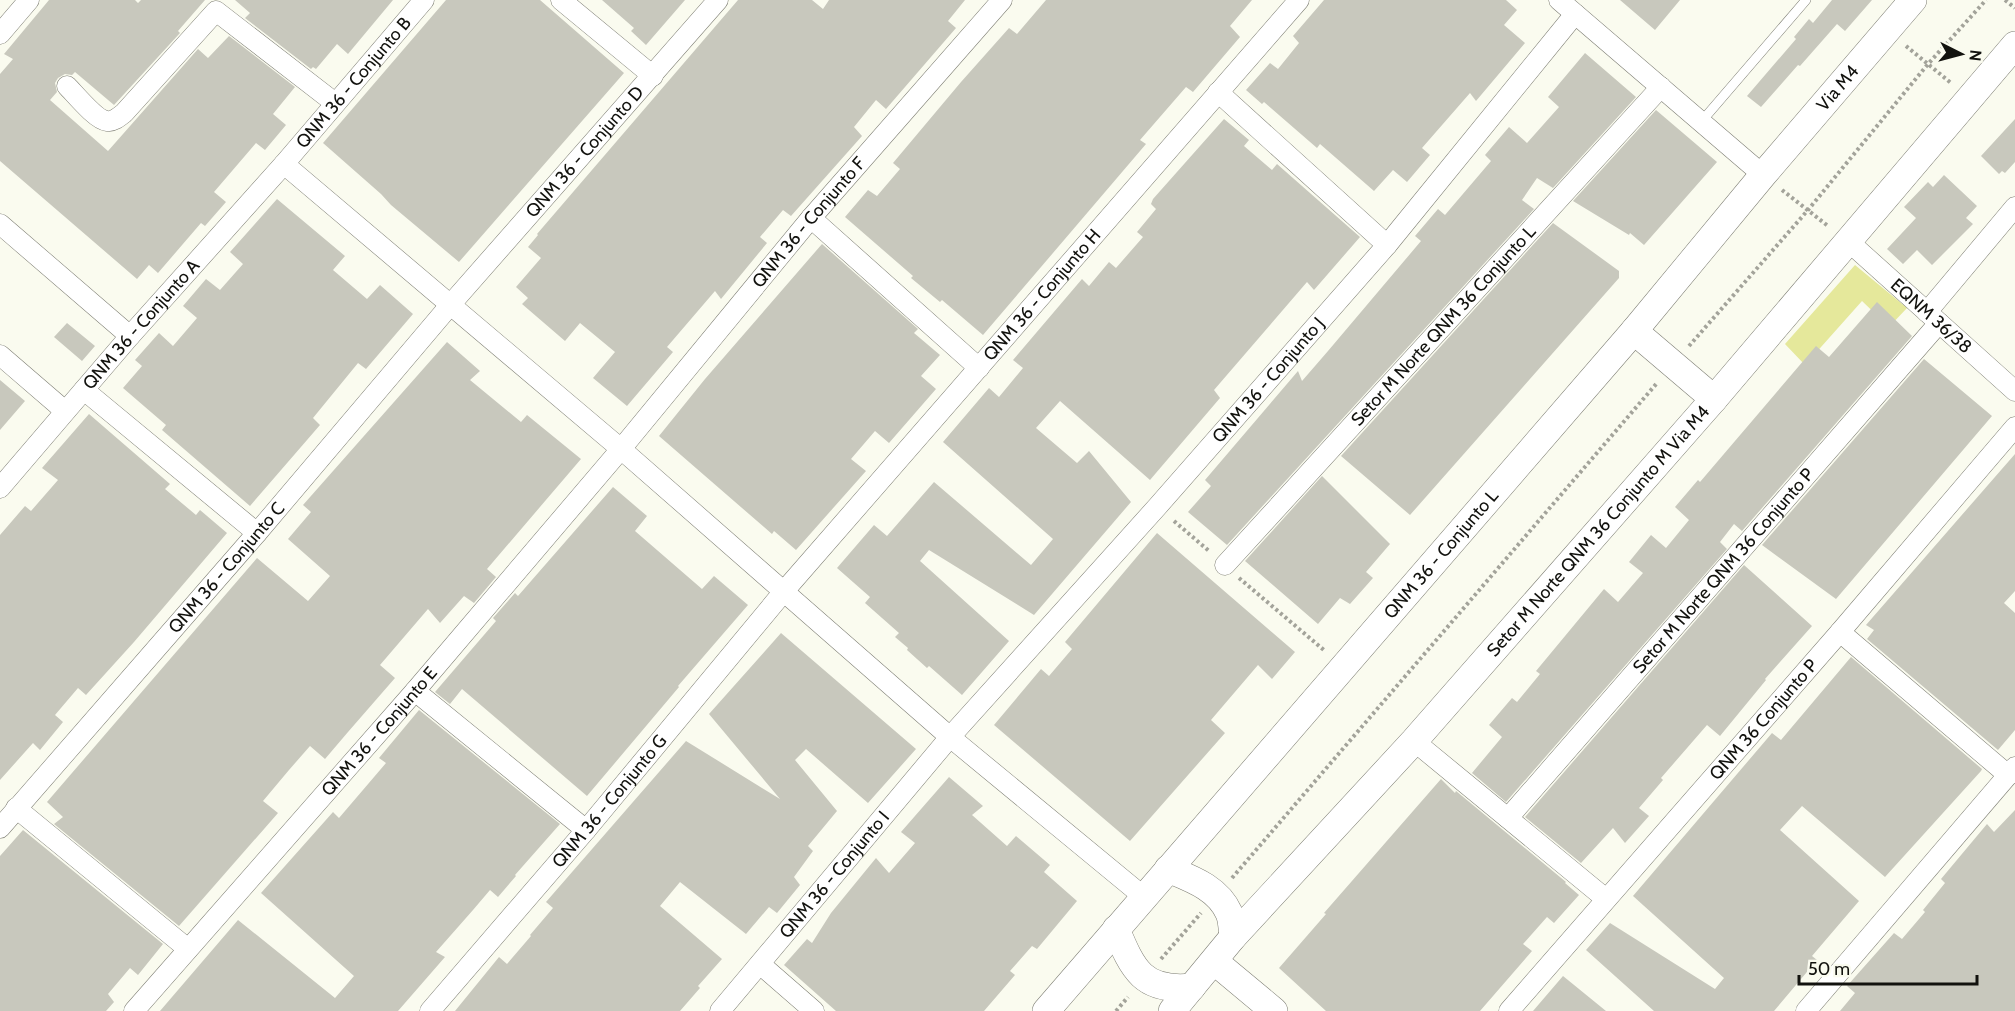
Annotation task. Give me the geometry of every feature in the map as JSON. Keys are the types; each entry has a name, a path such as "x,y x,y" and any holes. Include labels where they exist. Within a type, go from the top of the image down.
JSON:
{"main road":[{"name":"Via M4","path":"1763,175 1914,0"},
{"name":"Setor M Norte QNM 36 Conjunto M Via M4","path":"1172,1011 1233,937 1414,741 1714,399 2015,45"},
{"name":"QNM 36 - Conjunto L","path":"1046,1011 1634,331 1763,175"},
{"path":"1634,331 1714,399"},
{"path":"1168,869 1199,882 1218,895 1230,914 1233,937"},
{"path":"1116,930 1128,958 1145,978 1154,984 1173,989 1192,987"},
{"path":"1214,961 1274,1011"}],"street":[{"path":"0,34 29,0"},
{"name":"QNM 36 - Conjunto B","path":"284,164 424,0"},
{"path":"561,0 653,76"},
{"name":"QNM 36 - Conjunto D","path":"451,304 718,0"},
{"name":"QNM 36 - Conjunto F","path":"621,449 811,218 1002,0"},
{"name":"QNM 36 - Conjunto H","path":"785,590 1299,0"},
{"path":"67,86 99,118 107,122 116,119 124,113 221,5 335,104"},
{"path":"1566,5 1763,175"},
{"name":"QNM 36 - Conjunto J","path":"950,737 1157,507 1387,244 1566,5"},
{"name":"Setor M Norte QNM 36 Conjunto L","path":"1225,565 1661,87"},
{"path":"1218,92 1387,244"},
{"path":"284,164 785,590 950,737 1144,897"},
{"name":"QNM 36 - Conjunto A","path":"0,488 130,336 284,164"},
{"name":"Setor M Norte QNM 36 Conjunto P","path":"1508,818 1933,317 2015,207"},
{"path":"811,218 979,368"},
{"path":"0,224 130,336"},
{"name":"EQNM 36/38","path":"1848,241 2015,391"},
{"name":"QNM 36 - Conjunto C","path":"0,828 451,304"},
{"path":"0,355 65,411"},
{"path":"84,390 257,532"},
{"name":"QNM 36 Conjunto P","path":"1509,1011 1840,632 2015,427"},
{"name":"QNM 36 - Conjunto E","path":"134,1011 415,691 621,449"},
{"name":"QNM 36 - Conjunto G","path":"430,1011 586,830 785,590"},
{"path":"1806,1011 2011,771 1840,632"},
{"path":"415,691 586,830"},
{"name":"QNM 36 - Conjunto I","path":"720,1011 950,737"},
{"path":"1414,741 1606,899"},
{"path":"16,808 188,949"},
{"path":"760,964 814,1011"}],"lane":[{"path":"1701,122 1806,0"}],"path":[{"path":"1116,1011 1808,210 1928,64 1986,0"},
{"path":"2005,0 2015,8"},
{"path":"1887,30 1968,98"},
{"path":"1763,175 1848,241"},
{"path":"1157,507 1344,668"}],"green space":[{"path":"1855,265 1907,308 1889,327 1862,301 1805,365 1785,344"}],"building":[{"path":"49,0 135,0 138,3 141,0 205,0 178,31 180,33 114,105 75,72 72,75 65,74 58,78 55,83 57,92 50,100 108,151 198,49 208,58 229,36 295,87 273,114 286,125 265,150 256,143 214,192 226,202 205,226 201,223 158,273 149,265 137,279 0,161 0,74 13,59 4,54"},
{"path":"235,0 393,0 348,54 337,44 316,69 313,67 311,69 245,18 250,13"},
{"path":"446,0 540,0 624,73 459,262 391,205 323,143"},
{"path":"602,0 685,0 646,45 631,31 634,28"},
{"path":"738,0 812,0 823,9 829,0 965,0 948,21 956,28 886,109 876,100 854,127 862,136 791,216 783,210 760,237 767,243 721,299 715,291 667,347 673,352 627,406 593,378 615,352 580,323 565,341 522,304 528,298 516,287 541,258 528,247 537,234"},
{"path":"1046,0 1252,0 1230,26 1240,37 1193,92 1186,87 1140,140 1146,144 983,335 942,300 940,302 911,278 913,276 845,217 868,190 877,196 900,169 893,163 961,82 1009,28 1017,34"},
{"path":"1324,0 1506,0 1517,10 1504,25 1525,43 1476,101 1470,93 1422,148 1430,155 1407,182 1393,170 1374,191 1320,144 1317,148 1264,102 1262,104 1246,90 1270,63 1278,69 1299,43 1293,36"},
{"path":"1620,0 1680,0 1655,30"},
{"path":"1832,0 1872,0 1845,31 1837,24 1761,107 1747,96 1796,39 1794,37 1809,19 1813,23"},
{"path":"1585,53 1636,97 1553,188 1537,178 1522,200 1534,209 1227,545 1188,512 1211,486 1205,480 1298,371 1302,381 1328,351 1421,241 1415,236 1438,209 1445,215 1491,161 1485,155 1509,127 1527,143 1559,107 1548,97"},
{"path":"1656,110 1717,162 1644,245 1630,233 1629,235 1573,201"},
{"path":"1224,119 1249,140 1244,146 1272,170 1277,164 1360,237 1314,290 1307,282 1214,390 1220,398 1150,480 1060,401 1036,428 1077,463 1089,451 1131,502 1034,615 929,550 920,561 1009,641 962,695 907,650 908,648 895,637 899,633 865,603 870,597 837,568 874,525 887,536 934,482 1031,565 1053,539 943,442 989,388 999,397 1023,368 1013,360 1082,279 1089,286 1109,262 1116,268 1143,237 1137,232 1156,209 1151,204 1153,199"},
{"path":"2015,119 2015,162 2005,173 2002,171 1999,174 1981,156"},
{"path":"1944,175 1977,206 1966,218 1973,224 1932,265 1917,250 1903,264 1887,249 1916,218 1904,207 1928,182 1933,187"},
{"path":"277,199 345,256 333,270 367,299 380,285 413,314 366,369 358,363 313,418 320,425 250,506 162,430 166,425 123,388 142,366 135,360 159,333 173,346 197,318 183,306 206,279 220,290 243,264 230,252"},
{"path":"1553,223 1619,271 1619,278 1410,515 1341,456"},
{"path":"822,244 918,329 914,333 940,355 921,376 936,389 889,443 875,431 851,459 866,471 796,550 774,531 772,534 659,436 705,379"},
{"path":"1877,302 1912,336 1742,531 1734,524 1720,542 1727,549 1506,802 1472,773 1502,737 1489,725 1512,698 1517,702 1540,674 1536,671 1604,589 1618,602 1643,573 1629,562 1651,535 1666,548 1689,520 1675,507 1698,480 1700,482 1816,346 1829,357"},
{"path":"67,323 95,346 82,361 54,337"},
{"path":"447,342 480,371 470,380 521,422 527,415 581,459 487,569 496,577 474,603 464,596 440,623 428,609 380,665 395,678 325,759 310,746 289,770 263,801 278,813 179,926 54,824 63,817 47,802 257,558 308,601 330,576 288,539 311,512 303,505"},
{"path":"1924,359 1992,416 1836,599 1762,545"},
{"path":"0,380 25,401 0,430"},
{"path":"89,414 170,484 165,489 196,515 200,510 227,533 86,695 78,688 55,715 63,722 40,750 33,743 0,780 0,535 25,506 31,511 58,480 42,468"},
{"path":"2015,454 2015,591 2004,603 2015,613 2015,730 1998,750 1867,639 1874,630 1866,625"},
{"path":"1322,476 1390,544 1366,572 1373,578 1350,604 1340,598 1318,624 1245,561"},
{"path":"613,487 647,516 635,531 702,589 714,576 748,605 587,796 462,689 450,704 435,692 496,621 493,618 515,593 518,596"},
{"path":"1157,533 1295,652 1272,679 1258,665 1211,720 1225,733 1130,841 994,725 1041,669 1049,676 1072,649 1065,642"},
{"path":"1744,565 1812,626 1765,679 1720,736 1707,725 1661,778 1663,780 1639,808 1649,816 1625,843 1613,828 1581,863 1525,817"},
{"path":"781,633 916,749 868,803 806,749 795,760 837,811 808,846 813,851 794,877 800,885 777,913 769,907 746,934 680,882 660,906 722,959 680,1011 455,1011 499,957 507,964 531,936 553,908 546,902 686,741 780,799 709,714"},
{"path":"1851,657 1982,769 1981,771 1885,877 1802,806 1780,830 1859,901 1812,956 1817,960 1774,1011 1654,1011 1586,950 1610,923 1715,989 1724,978 1633,896 1772,733 1781,740"},
{"path":"419,710 560,824 498,897 490,890 436,952 445,957 398,1011 160,1011 238,920 335,998 354,976 261,893 333,812 339,818 386,763 379,758"},
{"path":"949,777 983,806 972,815 1007,846 1016,836 1050,865 1044,872 1077,901 1037,949 1032,946 1010,971 1015,975 984,1011 836,1011 784,965 807,939 812,943 831,913 876,858 889,873 915,843 901,832"},
{"path":"1441,779 1579,895 1554,923 1547,917 1523,944 1532,951 1480,1011 1326,1011 1279,968"},
{"path":"2015,810 2015,1011 1840,1011 1855,993 1847,986 1894,933 1902,939 1945,883 1941,879 1987,824 1994,832"},
{"path":"23,830 163,944 138,975 130,968 108,994 114,1002 106,1011 0,1011 0,856"},
{"path":"1563,976 1606,1011 1533,1011"}]}
